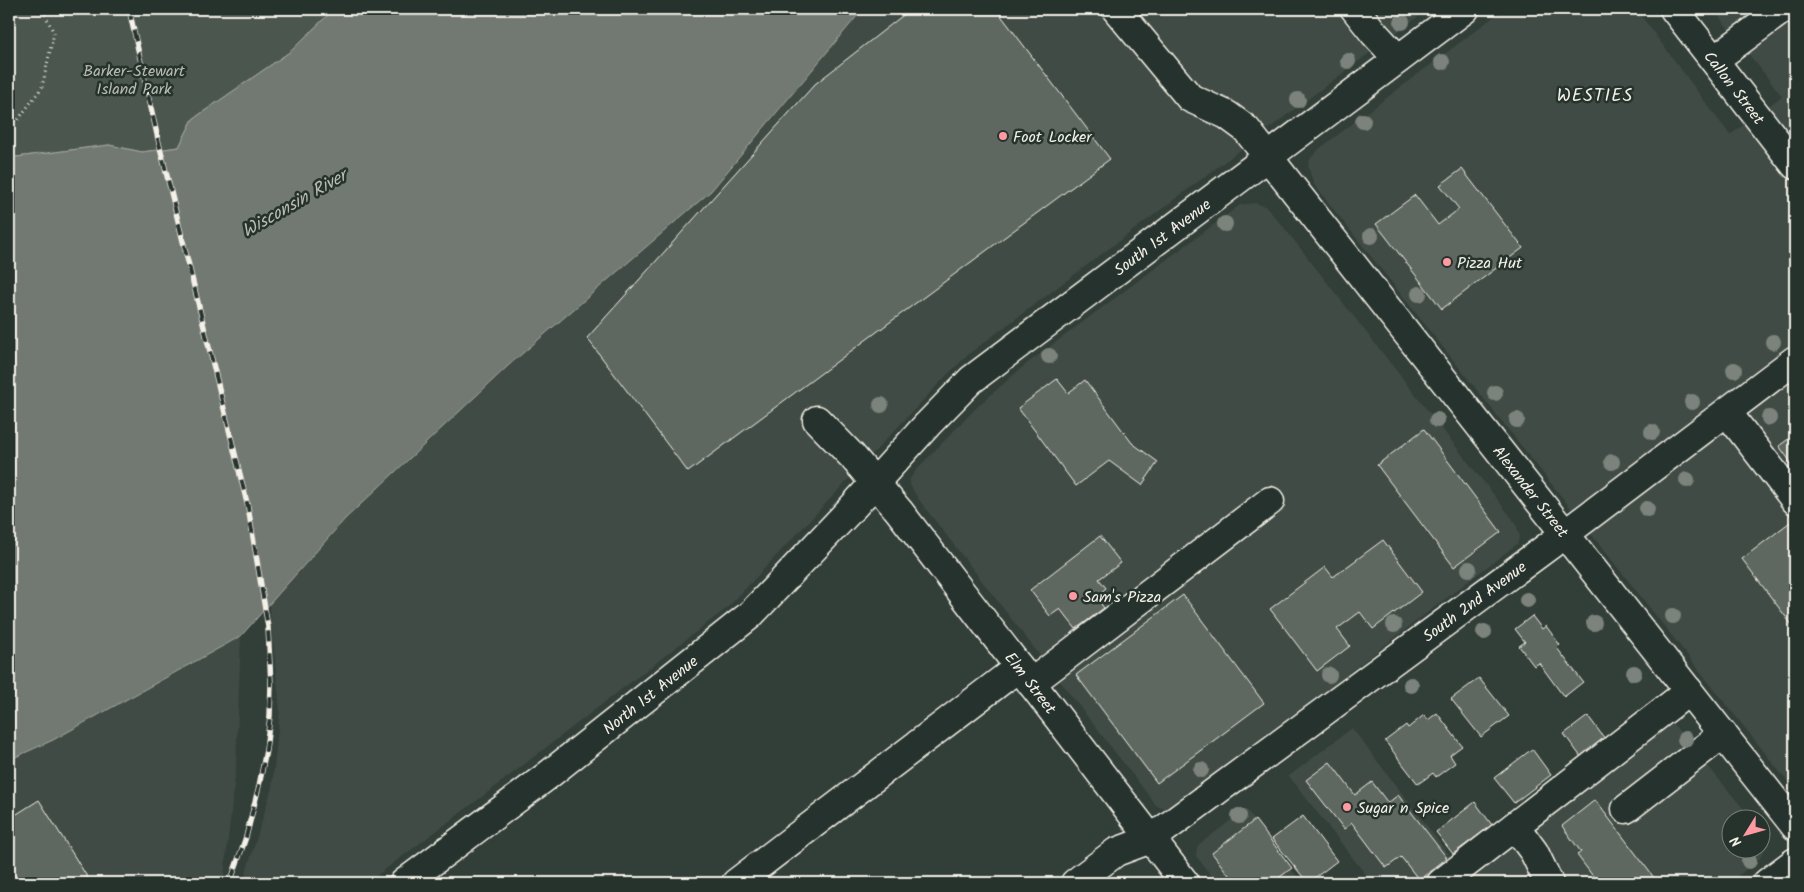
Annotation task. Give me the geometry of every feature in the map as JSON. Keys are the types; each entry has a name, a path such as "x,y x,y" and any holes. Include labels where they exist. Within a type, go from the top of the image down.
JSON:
{"street":[{"name":"Alexander Street","path":"1116,9 1190,98 1227,115 1246,130 1795,826"},
{"path":"1355,9 1398,59"},
{"name":"South 1st Avenue","path":"874,482 971,380 1465,9"},
{"name":"Callon Street","path":"1674,9 1795,165"},
{"path":"1714,60 1783,9"},
{"name":"South 2nd Avenue","path":"1075,883 1116,852 1151,839 1565,534 1795,360"},
{"path":"1727,412 1795,500"},
{"name":"Elm Street","path":"817,420 852,456 899,511 1185,883"},
{"name":"North 1st Avenue","path":"404,883 547,776 750,615 874,482"},
{"path":"736,883 1270,500"},
{"path":"1448,881 1515,826 1689,692"},
{"path":"1626,809 1723,734"},
{"path":"1515,826 1534,852 1549,883"},
{"path":"1767,883 1795,862"}],"path":[{"path":"9,123 18,120 42,87 54,33 42,9"}],"shaded area":[{"path":"863,9 1428,9 970,353 727,608 367,883 243,883 272,787 280,710 269,604 345,519 509,365 711,191"},
{"path":"1504,9 1636,9 1730,135 1782,96 1713,9 1795,9 1795,791 1315,186 1311,176 1308,164 1319,149"},
{"path":"1255,203 1265,206 1282,225 1512,518 1520,537 1517,544 1174,807 1168,809 1161,808 1156,805 919,500 910,485 910,479 916,470 979,405 1025,365 1240,205"},
{"path":"241,636 236,767 224,876 221,883 9,883 9,760 53,740"},
{"path":"1669,719 1745,810 1722,810 1722,860 1758,860 1729,883 1453,883"},
{"path":"1352,728 1457,865 1431,883 1372,883 1289,776"},
{"path":"1246,809 1302,883 1217,883 1196,856 1198,845"}],"green space":[{"name":"Barker-Stewart Island Park","path":"9,9 334,9 291,51 193,119 179,147 142,152 109,145 9,158"}],"water":[{"name":"Wisconsin River","path":"334,9 863,9 711,191 509,365 345,519 241,636 53,740 9,760 9,158 109,145 142,152 179,147 193,119 291,51"}],"building":[{"path":"911,9 996,9 1110,159 688,472 587,338 815,84"},
{"path":"1462,169 1523,248 1442,309 1376,224 1415,195 1438,225 1459,209 1440,185"},
{"path":"1057,379 1068,393 1085,380 1132,443 1158,462 1142,485 1109,461 1076,486 1018,408"},
{"path":"1424,429 1501,532 1454,567 1377,465"},
{"path":"1795,434 1795,468 1779,446"},
{"path":"1795,520 1795,629 1742,559"},
{"path":"1100,536 1121,563 1099,579 1106,588 1096,597 1104,608 1076,629 1060,609 1050,616 1030,590"},
{"path":"1383,540 1422,592 1373,629 1360,612 1337,629 1350,646 1317,671 1270,609 1325,567 1333,577"},
{"path":"1183,595 1264,703 1157,783 1076,675"},
{"path":"1532,616 1542,629 1546,626 1560,645 1557,648 1583,682 1564,697 1539,663 1534,666 1519,646 1525,642 1515,629"},
{"path":"1479,678 1509,716 1481,737 1451,699"},
{"path":"1437,713 1462,746 1450,755 1455,763 1436,777 1433,773 1418,784 1385,741 1406,725 1408,728 1424,715 1428,720"},
{"path":"1588,716 1605,739 1581,757 1564,734"},
{"path":"1532,749 1551,775 1514,803 1494,778"},
{"path":"1330,762 1355,795 1372,782 1388,803 1398,795 1447,858 1419,880 1401,857 1386,868 1352,823 1344,829 1306,780"},
{"path":"39,800 91,883 9,883 9,819"},
{"path":"1595,800 1655,879 1649,883 1606,883 1604,881 1598,883 1577,855 1581,852 1562,826"},
{"path":"1475,802 1492,825 1453,854 1436,832"},
{"path":"1303,816 1337,861 1308,883 1272,839"},
{"path":"1255,820 1292,868 1272,883 1235,883 1212,853"}],"railway":[{"path":"129,9 158,139 248,507 268,627 271,684 266,750 246,837 230,883"}],"place":[{"name":"Foot Locker","path":"1003,136"},
{"name":"Pizza Hut","path":"1447,262"},
{"name":"Sam's Pizza","path":"1073,596"},
{"name":"Sugar n Spice","path":"1347,807"}],"district":[{"name":"WESTIES","path":"1595,95"}]}
